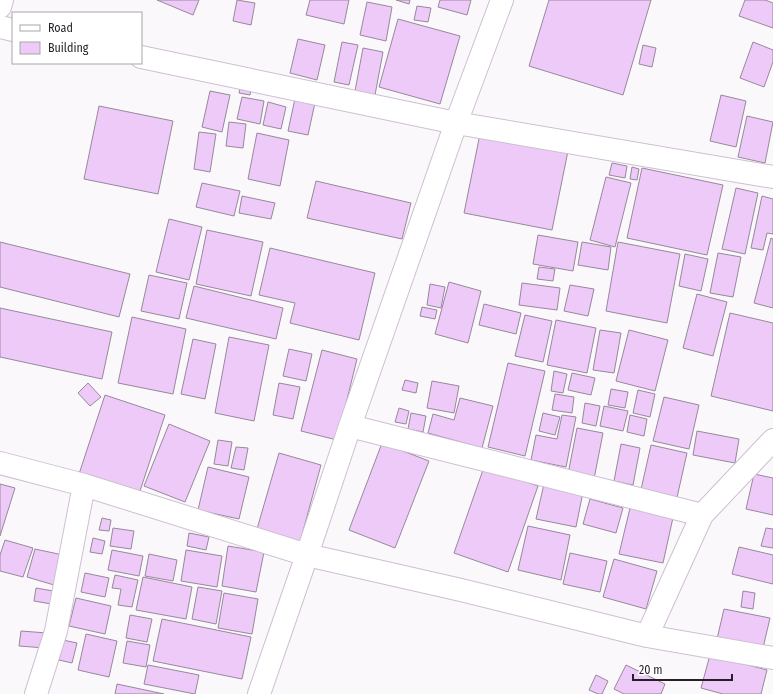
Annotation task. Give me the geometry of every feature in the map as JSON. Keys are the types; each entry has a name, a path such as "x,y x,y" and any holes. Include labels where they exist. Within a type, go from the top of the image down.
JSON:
{"street":[{"path":"0,7 2,0"},
{"path":"259,694 350,426 456,123 502,0"},
{"path":"0,27 12,30"},
{"path":"142,57 456,123 773,177"},
{"path":"350,426 702,515"},
{"path":"647,636 702,515 773,440"},
{"path":"0,463 84,486 307,555 462,590 647,636 773,658"},
{"path":"36,694 56,631 84,486"}],"building":[{"path":"157,0 199,0 193,15"},
{"path":"237,0 255,3 251,25 233,21"},
{"path":"310,0 349,0 344,24 306,15"},
{"path":"396,0 410,0 409,4"},
{"path":"440,0 471,0 467,15 438,7"},
{"path":"549,0 651,0 623,95 529,66"},
{"path":"745,0 765,0 773,3 773,28 739,16"},
{"path":"367,2 392,7 386,41 360,35"},
{"path":"417,6 431,8 428,22 414,20"},
{"path":"398,19 460,36 440,104 379,87"},
{"path":"298,39 325,45 317,80 290,73"},
{"path":"342,42 358,45 349,85 334,82"},
{"path":"753,42 773,50 773,62 764,87 740,78"},
{"path":"643,45 656,48 652,67 639,64"},
{"path":"363,48 383,52 375,95 355,91"},
{"path":"242,80 252,82 250,95 239,93"},
{"path":"210,91 230,95 222,132 202,127"},
{"path":"296,94 316,98 308,135 288,131"},
{"path":"721,95 746,101 736,147 710,141"},
{"path":"242,97 264,101 260,124 237,119"},
{"path":"268,102 286,107 281,129 263,125"},
{"path":"99,106 173,121 158,194 84,179"},
{"path":"747,116 773,122 765,163 738,157"},
{"path":"229,122 246,124 243,148 226,146"},
{"path":"199,132 216,134 210,172 194,169"},
{"path":"257,133 289,140 280,186 248,179"},
{"path":"480,134 568,151 552,230 464,213"},
{"path":"612,163 627,166 625,178 609,175"},
{"path":"632,167 639,169 637,180 630,179"},
{"path":"642,168 723,185 707,255 627,238"},
{"path":"606,177 631,183 615,247 590,240"},
{"path":"316,181 411,203 402,239 307,218"},
{"path":"202,183 240,191 234,216 196,207"},
{"path":"736,188 758,193 745,254 722,249"},
{"path":"242,196 275,203 271,219 239,213"},
{"path":"762,196 773,199 773,234 767,233 763,250 751,248"},
{"path":"169,219 202,227 189,280 156,272"},
{"path":"207,230 263,242 251,296 196,284"},
{"path":"538,235 578,242 573,271 533,264"},
{"path":"771,238 773,239 773,308 754,303"},
{"path":"0,242 130,274 119,317 0,287"},
{"path":"582,242 611,247 608,270 578,265"},
{"path":"618,242 680,254 667,323 606,311"},
{"path":"270,248 375,273 359,340 290,323 295,303 259,295"},
{"path":"718,253 741,257 733,297 710,293"},
{"path":"685,254 708,259 701,291 679,286"},
{"path":"539,267 555,269 553,281 537,279"},
{"path":"149,275 187,283 179,319 141,311"},
{"path":"449,282 481,291 468,343 435,334"},
{"path":"522,283 560,288 557,310 519,305"},
{"path":"430,284 445,287 441,308 427,305"},
{"path":"570,285 594,289 588,316 564,311"},
{"path":"194,286 283,308 276,339 186,318"},
{"path":"697,294 727,302 713,356 683,348"},
{"path":"484,304 521,313 516,334 479,325"},
{"path":"422,307 437,310 435,319 420,316"},
{"path":"0,308 112,332 102,379 0,357"},
{"path":"730,313 773,323 773,411 711,396"},
{"path":"525,315 552,321 543,362 515,356"},
{"path":"132,317 186,329 173,394 118,383"},
{"path":"556,320 596,328 587,373 547,365"},
{"path":"600,330 621,333 614,373 593,370"},
{"path":"629,330 668,340 655,391 616,381"},
{"path":"229,337 269,345 254,421 215,413"},
{"path":"193,339 216,344 205,399 181,394"},
{"path":"289,349 312,354 306,381 283,376"},
{"path":"322,350 357,359 337,440 301,431"},
{"path":"508,363 545,371 525,456 488,447"},
{"path":"554,371 567,374 563,393 551,391"},
{"path":"572,373 595,378 591,395 568,390"},
{"path":"405,380 418,383 416,393 402,390"},
{"path":"432,381 459,386 454,413 427,408"},
{"path":"88,383 101,397 90,406 78,393"},
{"path":"279,383 300,387 293,419 273,415"},
{"path":"611,389 628,392 625,408 608,405"},
{"path":"638,390 655,394 650,417 633,413"},
{"path":"555,394 574,397 572,413 552,410"},
{"path":"105,395 165,415 139,494 79,474"},
{"path":"664,397 699,405 689,449 653,441"},
{"path":"460,398 493,406 482,448 428,433 433,414 454,420"},
{"path":"585,403 600,406 596,426 582,423"},
{"path":"604,406 628,411 623,431 600,426"},
{"path":"399,408 409,411 406,424 395,422"},
{"path":"411,413 426,416 423,432 408,429"},
{"path":"543,413 560,417 555,435 539,431"},
{"path":"562,415 576,417 566,467 531,460 536,435 557,439"},
{"path":"630,415 647,419 644,436 627,432"},
{"path":"169,424 210,441 185,502 144,486"},
{"path":"577,428 603,433 594,479 568,474"},
{"path":"697,431 739,439 735,463 693,455"},
{"path":"218,440 232,442 228,466 214,464"},
{"path":"382,443 429,461 395,548 349,530"},
{"path":"621,444 640,448 633,485 614,481"},
{"path":"651,445 687,453 676,502 640,494"},
{"path":"236,447 248,448 244,470 231,468"},
{"path":"279,453 321,465 300,542 257,529"},
{"path":"208,467 249,477 239,519 198,510"},
{"path":"484,467 538,486 508,572 454,553"},
{"path":"754,474 773,478 773,515 746,509"},
{"path":"0,484 15,488 0,536"},
{"path":"544,484 583,492 576,527 536,519"},
{"path":"590,499 623,508 616,533 583,524"},
{"path":"631,504 674,513 663,563 619,554"},
{"path":"102,518 111,520 109,531 99,530"},
{"path":"528,526 570,535 561,580 518,570"},
{"path":"113,528 134,531 131,549 110,546"},
{"path":"766,528 773,529 773,548 761,546"},
{"path":"189,533 209,537 206,550 187,546"},
{"path":"93,538 105,541 102,554 90,552"},
{"path":"5,540 33,548 23,577 0,571 0,555"},
{"path":"228,546 264,552 256,592 222,586"},
{"path":"739,547 773,555 773,584 732,574"},
{"path":"35,549 63,555 54,585 27,577"},
{"path":"112,550 143,556 139,576 108,570"},
{"path":"186,550 222,556 217,587 181,581"},
{"path":"570,553 607,561 600,592 563,584"},
{"path":"149,554 177,560 173,581 145,576"},
{"path":"614,559 657,571 646,609 603,597"},
{"path":"85,573 109,578 105,597 81,592"},
{"path":"115,575 138,580 132,607 118,605 121,589 112,588"},
{"path":"143,577 192,587 186,619 136,610"},
{"path":"198,587 222,591 216,624 192,619"},
{"path":"36,588 59,592 57,605 34,601"},
{"path":"743,591 755,593 753,609 741,607"},
{"path":"224,593 258,599 252,634 218,628"},
{"path":"76,598 111,606 105,634 69,626"},
{"path":"724,609 770,618 763,648 717,639"},
{"path":"130,615 152,619 147,642 126,638"},
{"path":"162,619 251,637 242,679 153,661"},
{"path":"21,631 47,633 45,648 19,646"},
{"path":"86,634 117,641 109,677 78,670"},
{"path":"63,640 77,643 72,663 59,660"},
{"path":"127,641 150,645 146,667 123,663"},
{"path":"710,655 767,670 761,694 723,694 701,688"},
{"path":"148,665 199,675 195,694 144,684"},
{"path":"626,665 665,684 661,694 624,694 614,689"},
{"path":"596,675 608,681 602,694 589,690"},
{"path":"117,684 164,694 115,694"}]}
